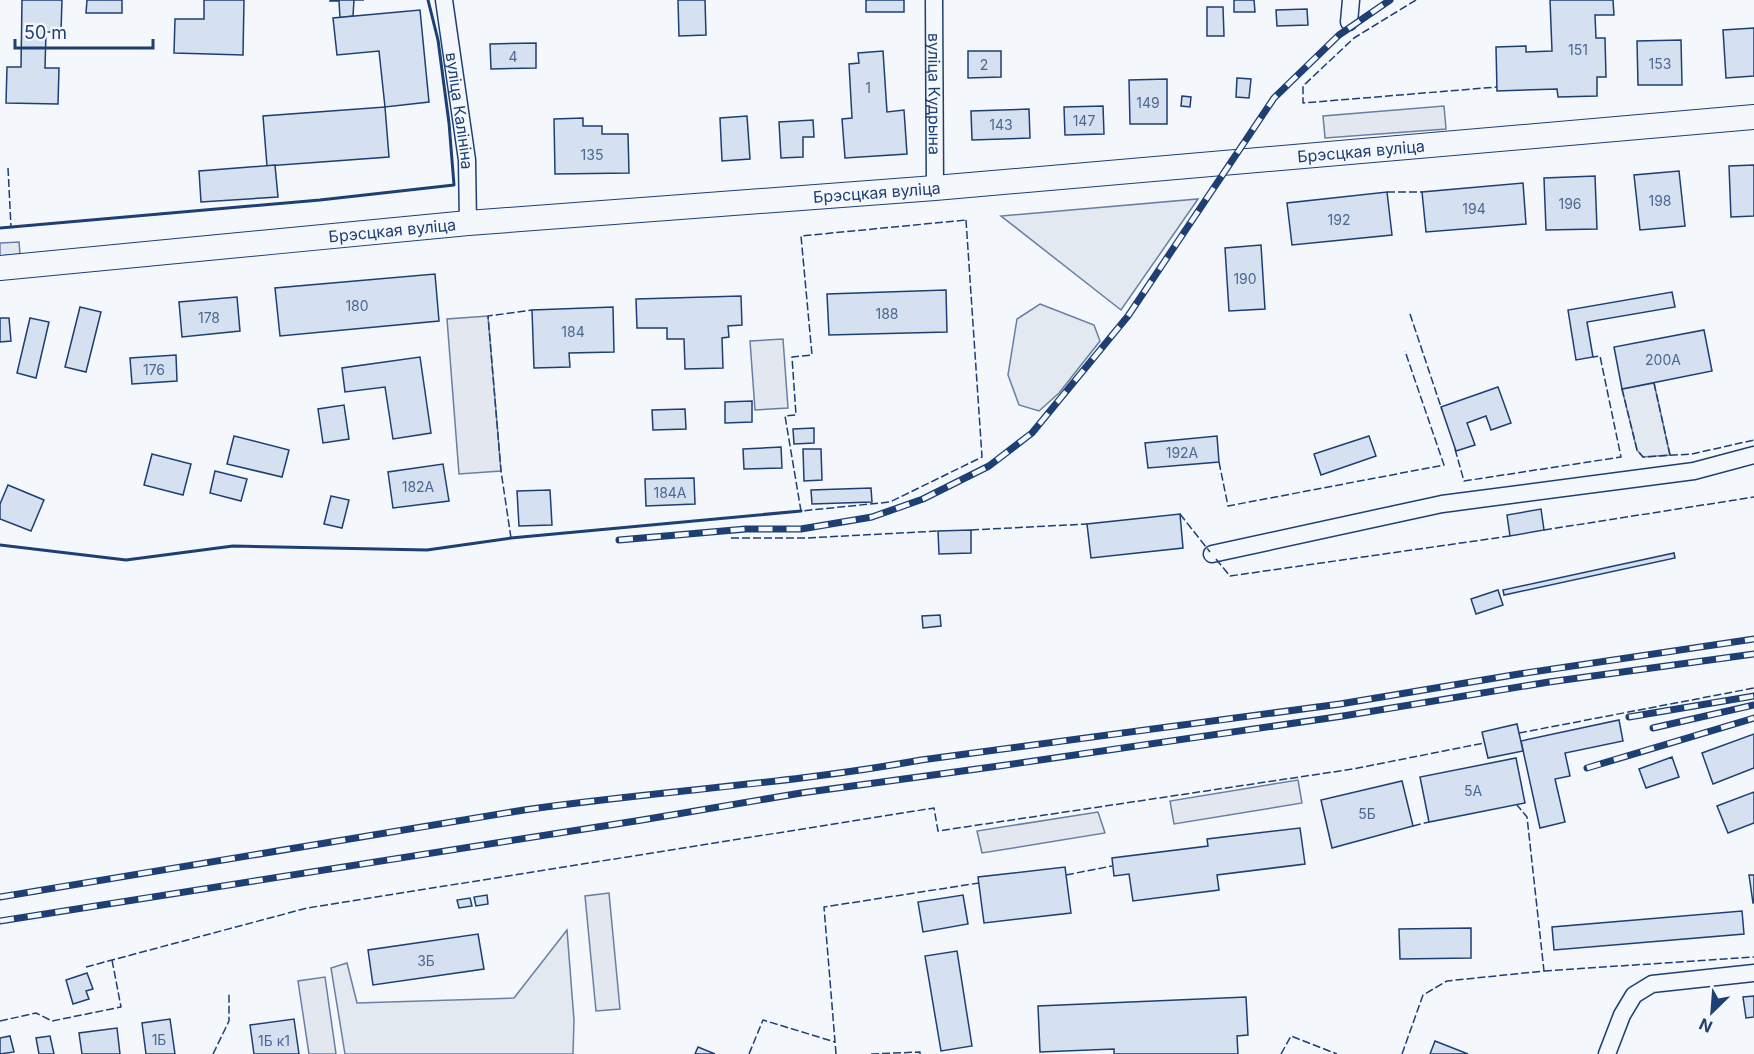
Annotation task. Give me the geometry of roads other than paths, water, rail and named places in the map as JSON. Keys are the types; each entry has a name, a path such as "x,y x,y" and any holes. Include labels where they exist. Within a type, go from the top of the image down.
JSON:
{"main road":[{"name":"Брэсцкая вуліца","path":"0,268 468,223 935,188 1754,117"}],"street":[{"name":"вуліца Калініна","path":"444,0 467,160 468,223"},
{"name":"вуліца Кудрына","path":"934,0 935,188"},
{"path":"1349,22 1351,0"},
{"path":"1212,554 1442,504 1694,471 1754,455"},
{"path":"1607,1054 1622,1015 1634,995 1652,984 1754,973"}],"railway":[{"path":"619,540 746,529 801,529 872,517 923,499 989,466 1032,433 1128,316 1274,98 1339,35 1390,0"},
{"path":"0,897 524,810 822,775 1340,704 1519,674 1754,639"},
{"path":"0,921 801,793 1343,716 1549,682 1754,654"},
{"path":"1629,717 1754,696"},
{"path":"1653,728 1754,705"},
{"path":"1587,768 1754,718"}]}
